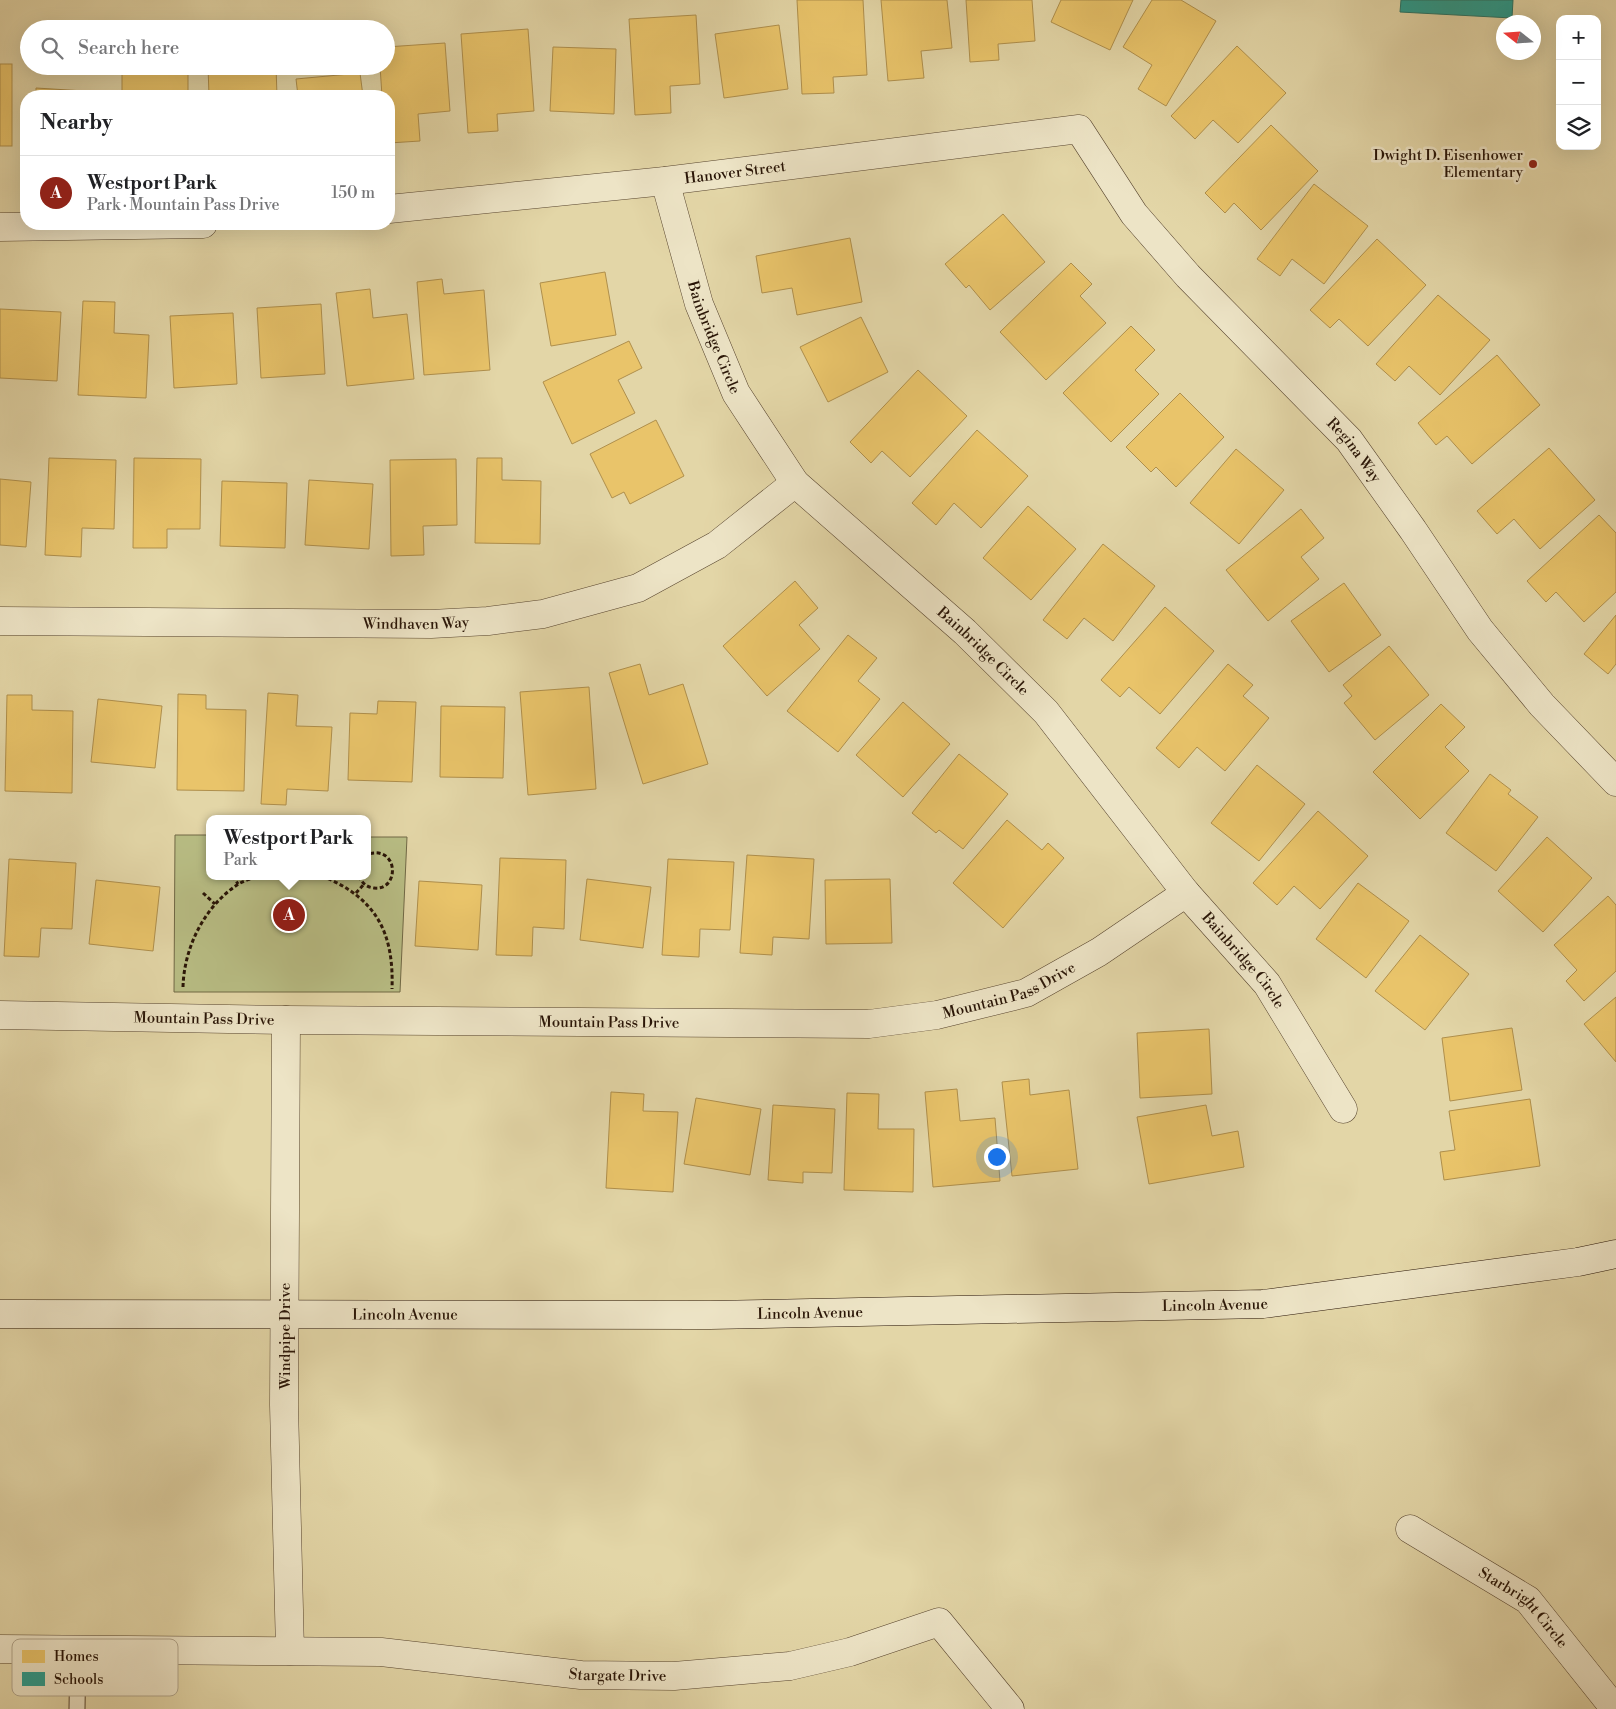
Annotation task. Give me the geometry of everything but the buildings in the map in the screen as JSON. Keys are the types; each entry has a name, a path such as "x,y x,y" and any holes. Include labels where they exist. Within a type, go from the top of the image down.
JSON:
{"street":[{"name":"Hanover Street","path":"395,208 665,180 1079,129"},
{"name":"Regina Way","path":"1079,129 1134,214 1188,276 1349,440 1413,530 1480,630 1542,705 1616,782"},
{"name":"Bainbridge Circle","path":"665,180 699,304 736,393 795,483 965,632 1046,712 1186,893 1268,984 1343,1109"},
{"path":"0,227 20,227"},
{"name":"Windhaven Way","path":"0,621 431,624 542,614 638,588 717,545 795,483"},
{"name":"Mountain Pass Drive","path":"0,1015 286,1020 869,1024 937,1015 1026,993 1099,952 1186,893"},
{"name":"Windpipe Drive","path":"286,1020 284,1404 290,1651"},
{"name":"Lincoln Avenue","path":"0,1314 710,1314 1263,1304 1578,1262 1616,1254"},
{"name":"Starbright Circle","path":"1410,1528 1528,1600 1615,1709"},
{"name":"Stargate Drive","path":"178,1650 381,1652 581,1676 674,1676 790,1666 850,1652 939,1622 1010,1709"}],"lane":[{"path":"77,1696 77,1709"}],"path":[{"path":"362,880 364,884 377,888 389,882 393,869 389,859 385,855 371,853"},
{"path":"236,880 238,884"},
{"path":"182,993 183,978 190,950 203,918 215,904 238,884 250,880"},
{"path":"332,880 356,893 372,909 381,924 386,938 392,971 392,992"},
{"path":"356,893 364,884"},
{"path":"203,893 215,904"}],"green space":[{"path":"175,835 206,835 206,880 371,880 371,837 407,837 400,992 174,992"}],"place":[{"name":"Dwight D. Eisenhower Elementary","path":"1533,164"},
{"name":"Westport Park","path":"289,915"}]}
